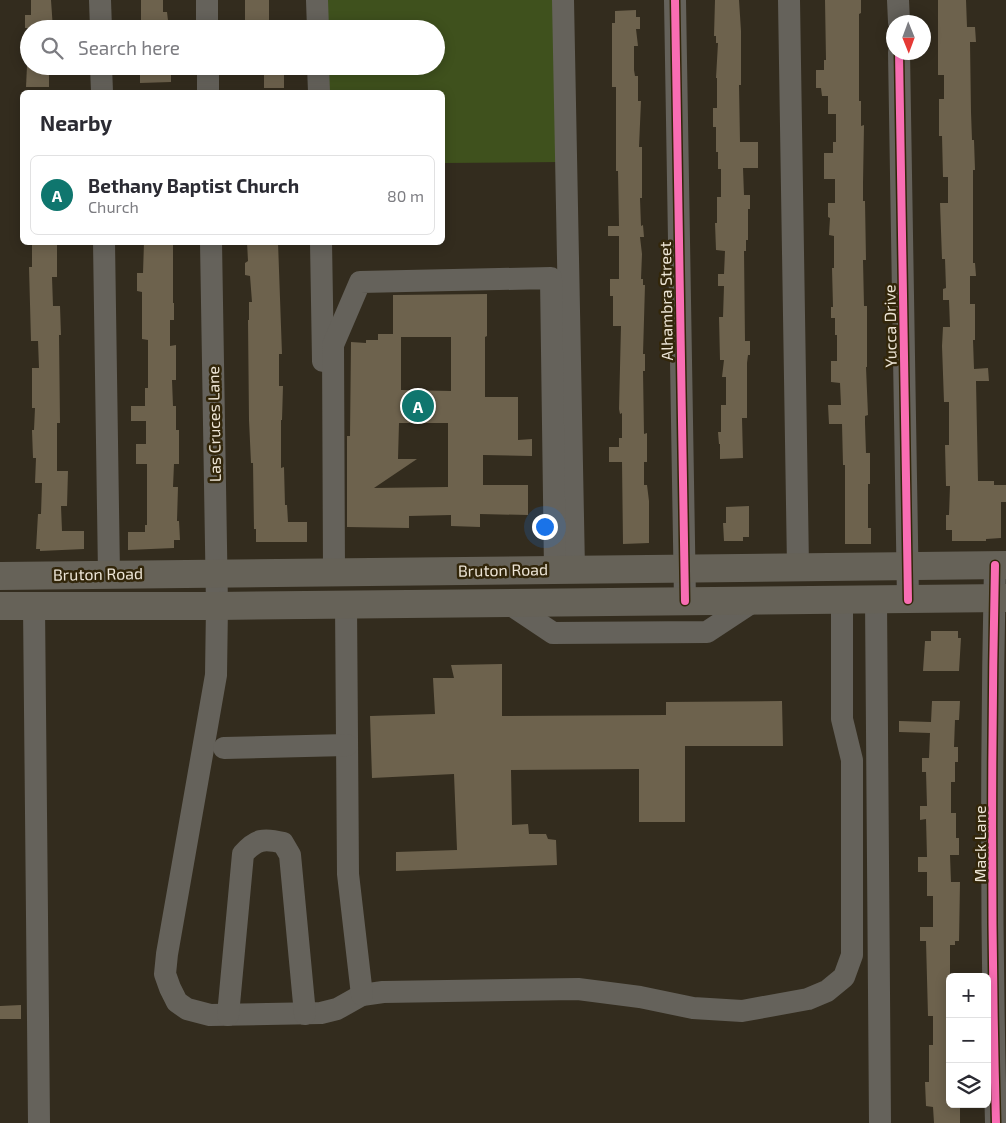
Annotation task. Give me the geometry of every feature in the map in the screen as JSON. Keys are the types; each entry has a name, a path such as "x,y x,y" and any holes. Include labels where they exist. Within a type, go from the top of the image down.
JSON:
{"main road":[{"path":"0,556 13,576"},
{"name":"Bruton Road","path":"13,576 1001,565"},
{"path":"554,602 564,570"},
{"name":"Bruton Road","path":"0,606 217,606 1000,598"}],"street":[{"path":"100,0 101,20"},
{"path":"207,0 207,20"},
{"path":"317,0 318,20"},
{"path":"563,0 564,570"},
{"name":"Alhambra Street","path":"675,0 685,601"},
{"path":"788,0 798,567"},
{"path":"898,0 898,15"},
{"name":"Yucca Drive","path":"899,60 909,566 908,600"},
{"path":"101,75 102,90"},
{"path":"208,75 208,90"},
{"path":"318,75 318,90"},
{"path":"104,245 109,574"},
{"name":"Las Cruces Lane","path":"211,245 217,606 216,675 165,974 177,1002 187,1009 210,1015 321,1013 337,1009 362,995"},
{"path":"321,245 330,572"},
{"path":"330,572 333,345 360,282 551,278 564,570"},
{"name":"Mack Lane","path":"996,1123 994,1031 1000,793 1001,565"},
{"path":"346,604 348,874 362,995 384,992 578,989 640,997 692,1008 742,1011 808,999 827,991 844,977 852,955 852,760 842,719 842,600"},
{"path":"876,600 880,1123"},
{"path":"508,603 553,632 707,632 754,601"},
{"path":"34,606 39,1123"},
{"path":"207,728 214,741 224,748"},
{"path":"201,764 212,753 224,748 347,745"},
{"path":"228,1015 243,854 251,844 260,841 283,844 290,855 305,1014"}],"green space":[{"path":"323,0 560,0 562,162 445,163 445,90 324,90 324,75 445,75 445,20 324,20"}],"building":[{"path":"31,0 51,0 52,20 25,20 25,15 31,15"},
{"path":"141,0 163,0 163,12 167,12 168,20 141,20"},
{"path":"245,0 269,0 269,20 245,20"},
{"path":"715,0 739,0 741,31 741,85 739,85 740,142 758,142 758,168 743,168 744,195 750,195 748,240 746,240 746,251 744,251 745,341 750,341 750,355 748,355 747,363 747,418 742,418 743,458 720,459 718,432 721,432 721,405 726,405 726,377 722,377 724,360 720,360 719,317 723,317 724,286 718,286 718,274 724,274 725,251 716,250 715,223 717,223 717,197 721,197 721,169 718,169 716,127 713,127 713,108 717,108 718,43 716,43 716,36 714,36"},
{"path":"825,0 861,0 861,13 859,14 859,101 861,101 861,126 864,125 863,201 865,201 866,260 863,260 864,306 867,306 866,367 868,415 865,416 865,423 866,453 870,453 868,528 871,528 871,544 845,544 845,465 843,465 842,424 829,424 828,405 841,405 840,383 831,382 831,361 837,361 837,335 835,335 835,318 831,318 831,307 833,307 832,268 834,268 834,236 829,235 830,218 828,217 828,203 835,203 835,179 824,179 824,153 833,153 833,142 836,142 836,114 828,114 828,96 822,96 821,88 816,88 816,70 824,70 824,60 826,60"},
{"path":"938,0 966,0 967,27 975,27 976,42 970,42 972,140 974,140 975,170 973,170 973,263 975,263 976,276 970,276 970,304 975,304 974,369 988,368 989,381 976,381 978,481 994,481 994,485 1006,485 1006,502 1001,502 1001,538 986,539 986,541 952,541 952,530 946,530 946,515 949,515 950,486 946,486 945,445 949,445 949,402 944,402 942,346 943,327 950,327 949,300 943,300 943,289 946,288 945,259 942,259 940,203 948,203 948,177 943,177 942,136 939,136 939,99 944,99 944,75 938,75"},
{"path":"636,10 636,17 640,17 640,29 636,29 638,46 634,46 634,70 635,76 638,76 638,101 641,101 639,147 642,147 642,198 640,198 641,226 643,225 644,237 640,237 642,254 641,279 643,279 643,285 645,285 643,354 645,354 645,371 643,371 644,434 647,433 647,462 644,462 644,485 647,485 649,501 649,543 623,544 622,462 609,462 609,447 619,447 619,438 622,438 622,413 620,414 619,409 621,326 613,326 613,296 610,296 610,279 619,279 619,236 608,236 608,226 619,226 618,171 616,171 616,87 612,87 612,23 615,23 615,11"},
{"path":"27,75 49,75 49,87 26,87"},
{"path":"140,75 171,75 171,82 140,83"},
{"path":"264,75 284,75 284,88 264,88"},
{"path":"32,245 57,245 57,277 52,277 53,306 60,306 61,335 59,335 60,423 57,423 57,471 68,471 67,506 61,506 62,531 84,531 84,549 40,551 40,549 36,549 38,514 41,514 42,483 35,483 36,458 33,458 32,430 34,430 35,408 32,408 32,368 39,368 38,341 31,341 29,267 32,267"},
{"path":"144,245 173,245 174,320 170,320 170,346 176,345 176,380 172,380 173,406 176,406 176,430 179,430 179,464 174,464 173,487 178,487 177,521 179,521 180,540 174,540 174,548 128,550 128,532 145,532 145,525 147,525 147,464 136,464 136,444 146,444 146,421 131,421 131,406 145,406 145,388 148,388 148,340 142,339 142,292 137,291 137,273 143,273"},
{"path":"247,245 278,245 282,354 279,354 279,386 283,386 281,468 284,467 285,505 287,505 288,522 307,522 307,542 256,542 256,529 254,529 253,463 251,463 249,420 248,320 249,302 252,302 250,276 245,275 245,263 248,261"},
{"path":"487,294 485,397 518,397 518,440 532,439 532,456 483,455 483,485 528,485 528,515 480,514 480,527 451,526 451,515 409,516 409,528 347,527 347,436 350,436 351,342 366,343 366,340 378,340 378,334 393,334 393,295","holes":["401,337 451,337 451,391 401,390","399,423 448,423 448,487 374,488 417,459 398,459"]},
{"path":"749,506 749,537 743,537 743,541 724,541 723,523 726,523 726,507"},
{"path":"931,631 958,631 958,638 961,638 959,671 923,671 925,641 931,641"},
{"path":"502,664 502,716 666,715 666,702 782,701 783,746 685,746 685,822 639,822 639,769 511,770 512,825 528,824 529,834 546,834 548,839 556,840 557,865 396,871 396,852 457,850 454,774 372,778 370,716 435,714 433,678 454,678 451,665"},
{"path":"932,701 960,701 959,720 955,720 954,747 958,747 958,762 955,762 955,782 951,782 951,813 956,813 956,838 959,838 959,855 950,855 951,882 960,882 959,941 955,941 955,945 950,945 950,973 946,973 946,1108 960,1108 960,1123 934,1123 933,1107 926,1106 925,1082 929,1082 929,1045 933,1045 933,1016 928,1016 926,941 920,941 920,927 933,927 933,896 927,896 927,872 918,872 918,857 927,857 926,819 920,820 920,806 927,806 926,772 922,772 922,758 929,758 930,733 899,732 899,721 931,722"},
{"path":"21,1005 21,1019 0,1019 0,1006"}],"cycle path":[{"path":"675,0 685,601"},
{"path":"899,60 908,600"},
{"path":"995,565 992,844 996,1123"}],"place":[{"name":"Bethany Baptist Church","path":"418,406"}]}
